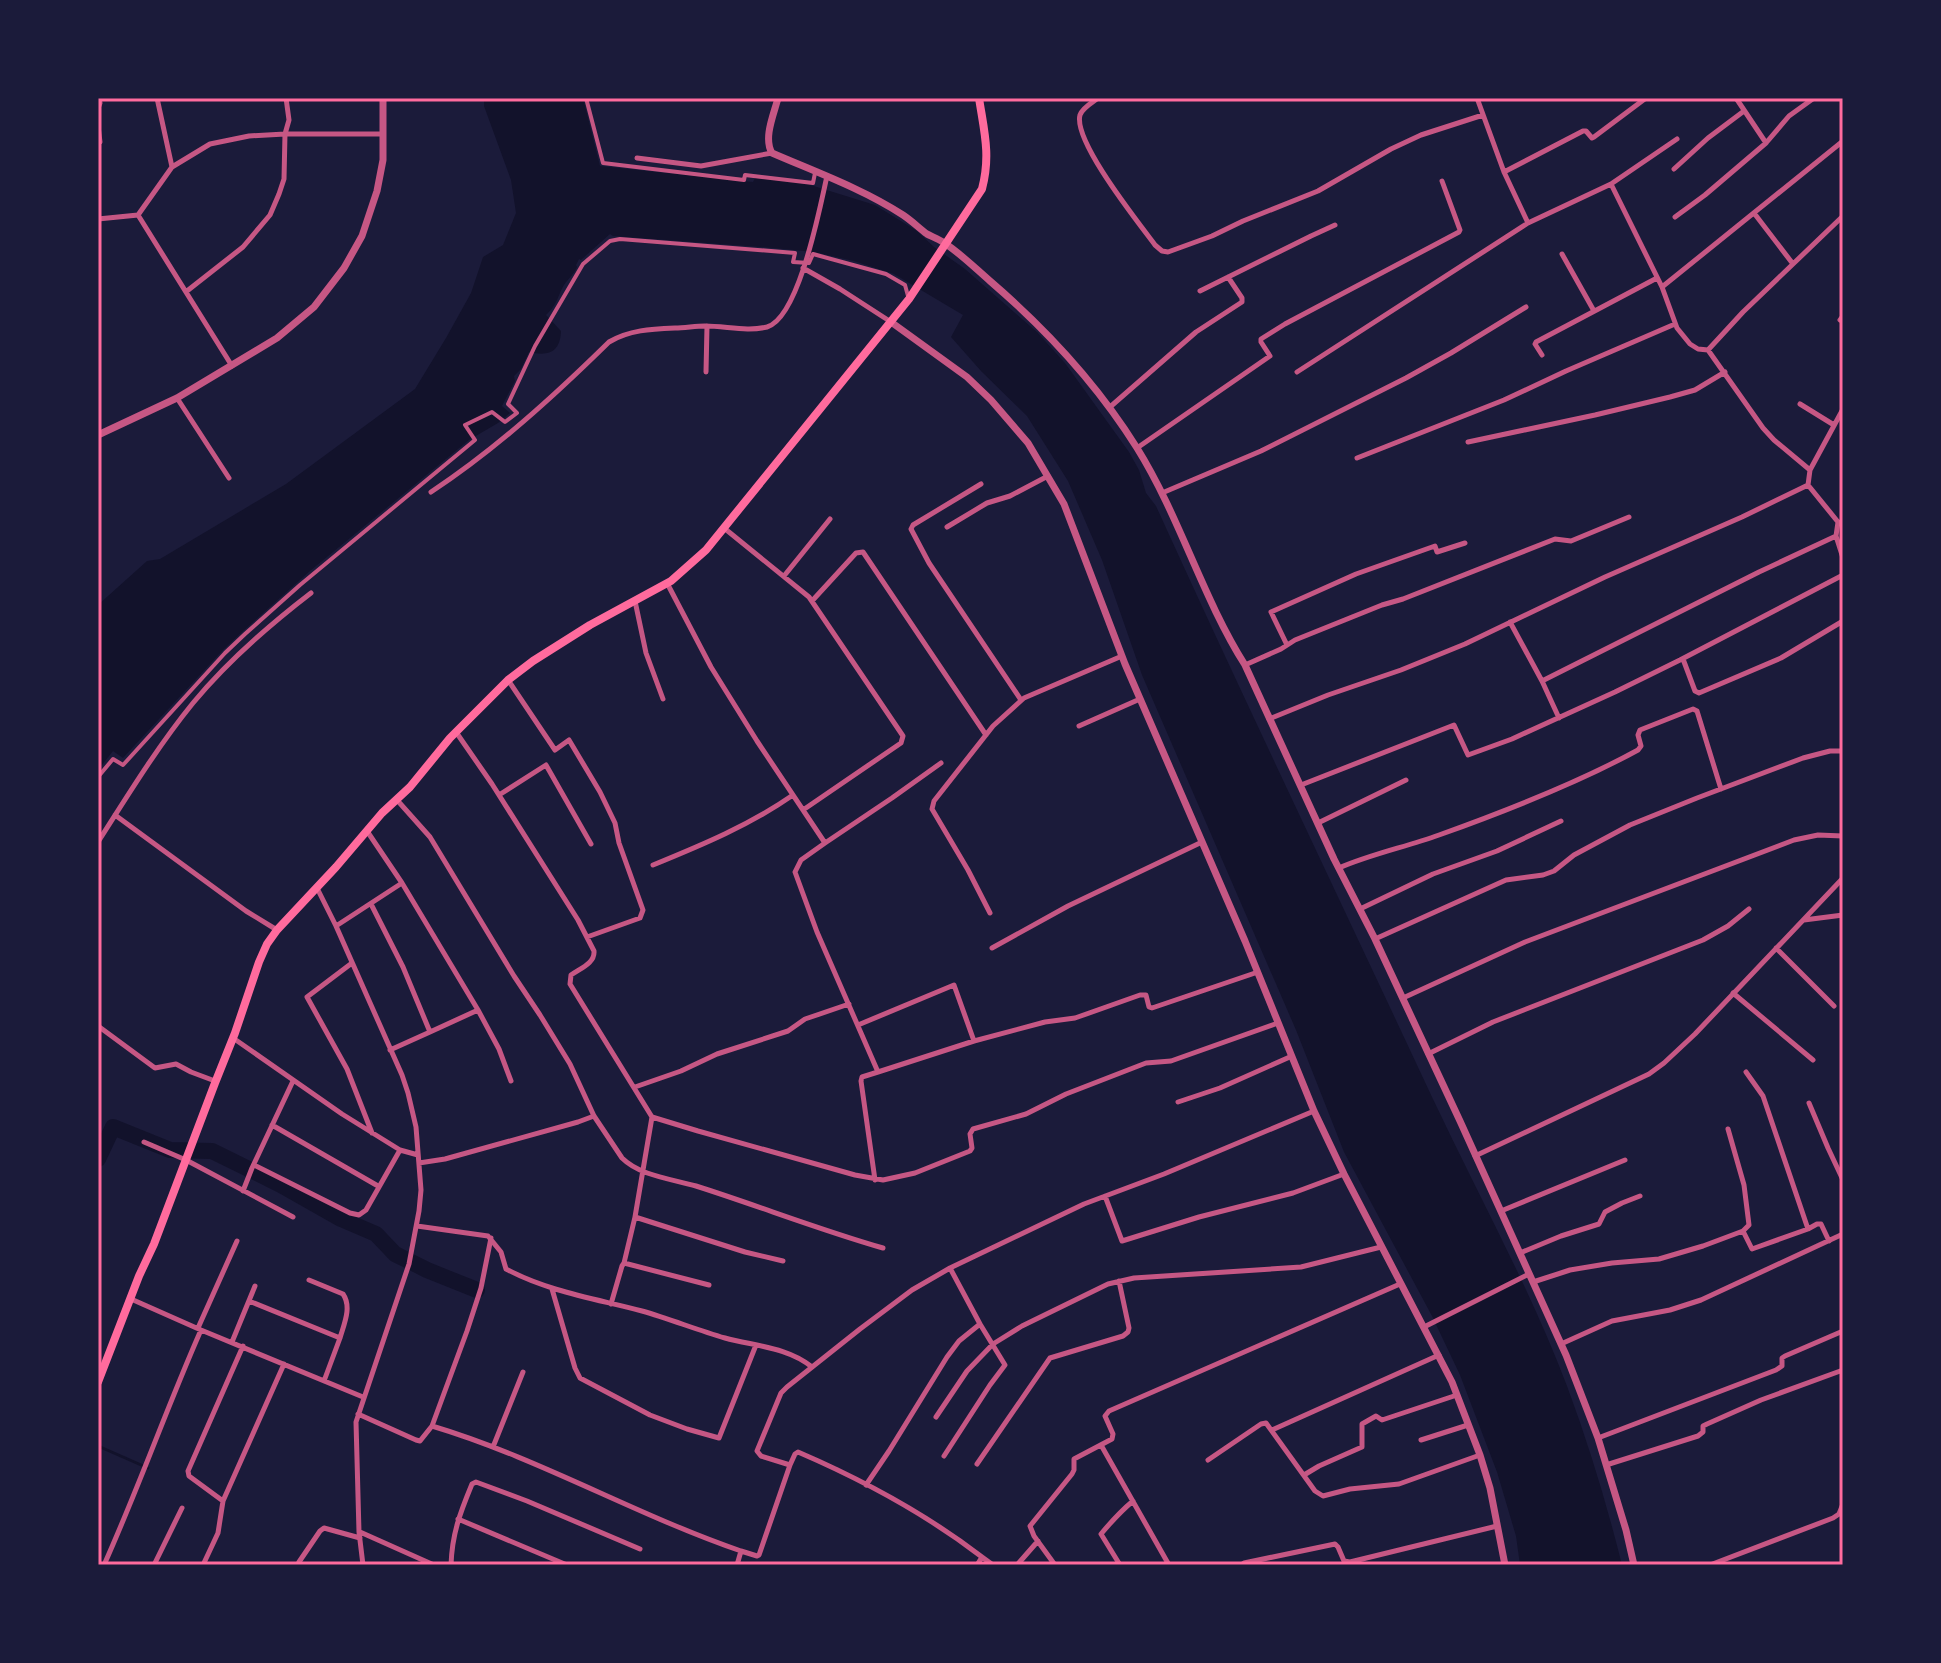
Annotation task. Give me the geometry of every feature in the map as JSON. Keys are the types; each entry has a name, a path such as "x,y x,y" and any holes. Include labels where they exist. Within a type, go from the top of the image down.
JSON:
{"main road":[{"path":"98,1382 267,944 456,732 508,680 566,640 667,583 688,568 724,528 911,296 982,189 988,154 979,98"}],"street":[{"path":"98,108 99,98"},
{"path":"157,98 172,167"},
{"path":"187,291 243,247 270,215 284,179 285,134 289,120 286,98"},
{"path":"98,435 177,398 232,366 277,338 314,307 344,268 362,236 377,191 383,160 383,98"},
{"path":"586,98 603,163 744,180 745,175 813,183 816,171"},
{"path":"772,153 769,140 778,98"},
{"path":"1098,98 1080,115 1082,137 1118,195 1155,245 1168,252 1318,191 1421,135 1483,115"},
{"path":"1477,98 1504,172 1528,223"},
{"path":"1504,172 1583,131 1594,137 1646,98"},
{"path":"1736,98 1766,143"},
{"path":"1675,217 1766,143 1789,116 1814,98"},
{"path":"1674,169 1744,111"},
{"path":"98,126 100,142"},
{"path":"98,219 138,215 172,167 210,144 249,136 383,134"},
{"path":"1297,372 1528,223 1603,190 1677,139"},
{"path":"1662,287 1843,141"},
{"path":"637,158 701,166 772,153 893,209 945,243 1011,298 1071,359 1110,407 1161,493 1227,634 1245,665 1520,1253 1561,1344 1598,1438 1634,1565"},
{"path":"431,492 527,418 609,342 622,334 707,326 751,330 778,322 792,300 807,256 827,178"},
{"path":"1137,448 1270,356 1261,339 1459,232 1442,181"},
{"path":"1611,184 1662,287 1675,324 1690,344 1708,350 1763,428 1810,470"},
{"path":"1754,213 1793,264"},
{"path":"138,215 232,366"},
{"path":"1708,350 1843,216"},
{"path":"1200,291 1335,225"},
{"path":"517,413 508,404 532,353 583,264 610,241 620,239 795,253 793,262 891,322 967,377 1028,443 1064,504 1122,656 1258,972 1314,1111 1400,1284 1427,1326 1457,1395 1490,1488 1505,1565"},
{"path":"803,266 809,263 813,254 849,262 886,274 905,285 911,296"},
{"path":"1562,254 1594,311"},
{"path":"1110,407 1196,332 1243,301 1228,277"},
{"path":"1542,355 1536,342 1657,278"},
{"path":"1161,493 1261,451 1406,378 1526,307"},
{"path":"1357,458 1504,400 1675,324"},
{"path":"706,372 707,326"},
{"path":"1468,442 1689,392 1725,372"},
{"path":"177,398 229,478"},
{"path":"1800,404 1834,425"},
{"path":"1843,409 1810,470 1808,485 1841,522 1836,536 1843,558"},
{"path":"98,777 113,759 123,765 225,653 300,585 475,440 465,425 492,412 505,422 521,411 527,418"},
{"path":"947,527 987,503 1010,496 1048,476"},
{"path":"981,484 911,529 929,563 1021,700"},
{"path":"1269,719 1465,644 1808,485"},
{"path":"1245,665 1295,640 1382,605 1555,539 1571,541 1629,517"},
{"path":"784,576 830,519"},
{"path":"724,528 812,601 903,736 901,743 803,810"},
{"path":"1542,681 1836,536"},
{"path":"1287,645 1271,612 1379,565 1435,546 1437,552 1465,543"},
{"path":"812,601 856,553 863,552 986,735"},
{"path":"1301,785 1454,725 1468,755 1512,739 1683,659 1843,575"},
{"path":"667,583 711,667 825,843"},
{"path":"98,842 148,765 200,695 246,647 311,593"},
{"path":"635,600 646,653 663,699"},
{"path":"1683,659 1695,691 1699,693 1781,658 1843,621"},
{"path":"1510,622 1559,718"},
{"path":"990,913 932,806 986,735 1021,700 1122,656"},
{"path":"508,680 555,750 569,740 600,792 615,823 643,910 640,918 587,937"},
{"path":"1079,726 1140,699"},
{"path":"1339,868 1367,856 1439,835 1589,775 1638,750 1641,746 1640,730 1693,709 1697,711 1721,789"},
{"path":"456,732 587,937 595,955 592,961 571,975 570,984 652,1117 635,1217 611,1304"},
{"path":"1375,939 1506,880 1554,871 1574,855 1630,825 1803,758 1843,751"},
{"path":"878,1072 817,932 795,872 801,860 941,763"},
{"path":"499,795 546,765 591,844"},
{"path":"1318,823 1406,780"},
{"path":"653,865 736,830 793,795"},
{"path":"397,800 430,837 562,1052 594,1116 622,1158 633,1168 883,1248"},
{"path":"115,815 246,911 277,930"},
{"path":"1360,909 1433,874 1497,851 1561,821"},
{"path":"366,831 402,883 478,1010 499,1049 511,1081"},
{"path":"1402,998 1525,942 1764,851 1812,836 1843,836"},
{"path":"992,948 1068,906 1202,842"},
{"path":"1475,1156 1649,1074 1680,1049 1843,878"},
{"path":"336,926 402,883"},
{"path":"317,888 402,1075 416,1127 421,1190 412,1256 358,1414 356,1430 363,1565"},
{"path":"371,904 403,967 430,1032"},
{"path":"1428,1054 1493,1022 1703,940 1749,909"},
{"path":"1803,920 1843,915"},
{"path":"1776,948 1834,1006"},
{"path":"352,963 307,997 347,1069 373,1133"},
{"path":"875,1180 862,1077 974,1041 1045,1022 1075,1018 1144,994 1152,1008 1258,972"},
{"path":"858,1025 954,985 974,1041"},
{"path":"1733,993 1813,1060"},
{"path":"635,1087 717,1054 788,1031 805,1019 849,1004"},
{"path":"390,1050 478,1010"},
{"path":"652,1117 883,1180 906,1176 970,1151 973,1129 1026,1114 1066,1094 1146,1063 1171,1061 1279,1022"},
{"path":"98,1026 155,1068 176,1064 215,1081"},
{"path":"233,1038 373,1133 400,1150 418,1155"},
{"path":"1178,1102 1220,1088 1292,1056"},
{"path":"1746,1072 1763,1096 1808,1229"},
{"path":"243,1191 293,1081"},
{"path":"1809,1103 1843,1180"},
{"path":"790,1465 761,1456 757,1451 781,1393 912,1290 950,1268 1084,1204 1177,1169 1314,1111"},
{"path":"419,1163 472,1153 594,1116"},
{"path":"272,1125 378,1186"},
{"path":"1427,1326 1529,1278 1582,1267 1659,1259 1743,1231 1750,1219 1728,1129"},
{"path":"144,1142 186,1158 293,1217"},
{"path":"253,1167 359,1215 366,1210 400,1150"},
{"path":"1500,1211 1625,1160"},
{"path":"1105,1196 1122,1241 1293,1193 1344,1174"},
{"path":"1520,1253 1599,1224 1605,1212 1640,1196"},
{"path":"635,1217 783,1261"},
{"path":"1743,1231 1752,1249 1817,1224 1821,1224 1829,1241"},
{"path":"417,1226 485,1235 501,1252 506,1269 552,1288 644,1312 726,1339 798,1356 812,1367"},
{"path":"1561,1344 1612,1321 1670,1310 1701,1300 1843,1234"},
{"path":"358,1414 416,1440 425,1437 432,1426 467,1331 480,1291 491,1238"},
{"path":"104,1565 237,1241"},
{"path":"936,1417 967,1371 993,1344 1108,1284 1134,1278 1301,1267 1381,1247"},
{"path":"624,1263 709,1285"},
{"path":"944,1456 1005,1367 1004,1360 980,1324 950,1268"},
{"path":"309,1280 343,1294 347,1299 346,1318 324,1381"},
{"path":"977,1464 1050,1358 1126,1335 1129,1328 1119,1281"},
{"path":"1055,1565 1030,1529 1031,1523 1072,1474 1074,1459 1113,1437 1105,1416 1109,1411 1400,1284"},
{"path":"232,1342 255,1286"},
{"path":"552,1288 580,1378 650,1415 719,1438 756,1345"},
{"path":"131,1299 363,1397"},
{"path":"249,1301 340,1338"},
{"path":"866,1485 947,1357 959,1341 980,1324"},
{"path":"1598,1438 1776,1370 1782,1366 1785,1356 1843,1331"},
{"path":"223,1501 189,1476 188,1471 243,1346"},
{"path":"1272,1430 1439,1355"},
{"path":"203,1565 218,1533 223,1501 284,1364"},
{"path":"1606,1465 1698,1436 1707,1424 1843,1370"},
{"path":"493,1447 523,1372"},
{"path":"1304,1475 1362,1447 1362,1424 1376,1416 1382,1420 1457,1395"},
{"path":"1208,1460 1261,1424 1268,1425 1323,1496 1350,1489 1399,1484 1480,1455"},
{"path":"1421,1440 1468,1425"},
{"path":"432,1426 472,1438 700,1536 757,1556 790,1465 795,1454 800,1452 884,1493 931,1521 993,1565"},
{"path":"1101,1445 1169,1565"},
{"path":"451,1565 458,1519 472,1484 476,1482 640,1549"},
{"path":"1120,1565 1101,1534 1133,1501"},
{"path":"1710,1565 1833,1518 1839,1514 1843,1504"},
{"path":"154,1565 182,1508"},
{"path":"458,1519 567,1565"},
{"path":"1242,1564 1335,1544 1342,1558 1350,1562 1498,1526"},
{"path":"299,1562 324,1528 360,1535 434,1565"},
{"path":"1017,1565 1038,1541"},
{"path":"737,1565 741,1551"},
{"path":"977,1565 982,1557"}],"shaded area":[{"path":"484,98 583,98 600,166 753,182 755,178 804,183 875,205 917,231 965,269 1037,332 1065,363 1139,470 1146,493 1156,506 1519,1276 1575,1408 1622,1565 1520,1565 1516,1536 1497,1472 1460,1375 1344,1152 1296,1030 1142,675 1102,560 1068,481 1027,416 951,337 963,315 894,274 814,252 610,234 579,259 576,270 546,315 561,331 558,345 547,353 529,352 514,376 515,381 502,406 510,413 469,440 310,571 223,650 123,758 113,751 98,770 98,605 147,561 160,559 286,484 415,389 471,293 483,257 503,245 516,213 511,180 484,106"}],"waterway":[{"path":"98,1159 113,1127 170,1150 212,1151 341,1219 376,1234 395,1254 477,1290"},
{"path":"98,1446 148,1468"}]}
